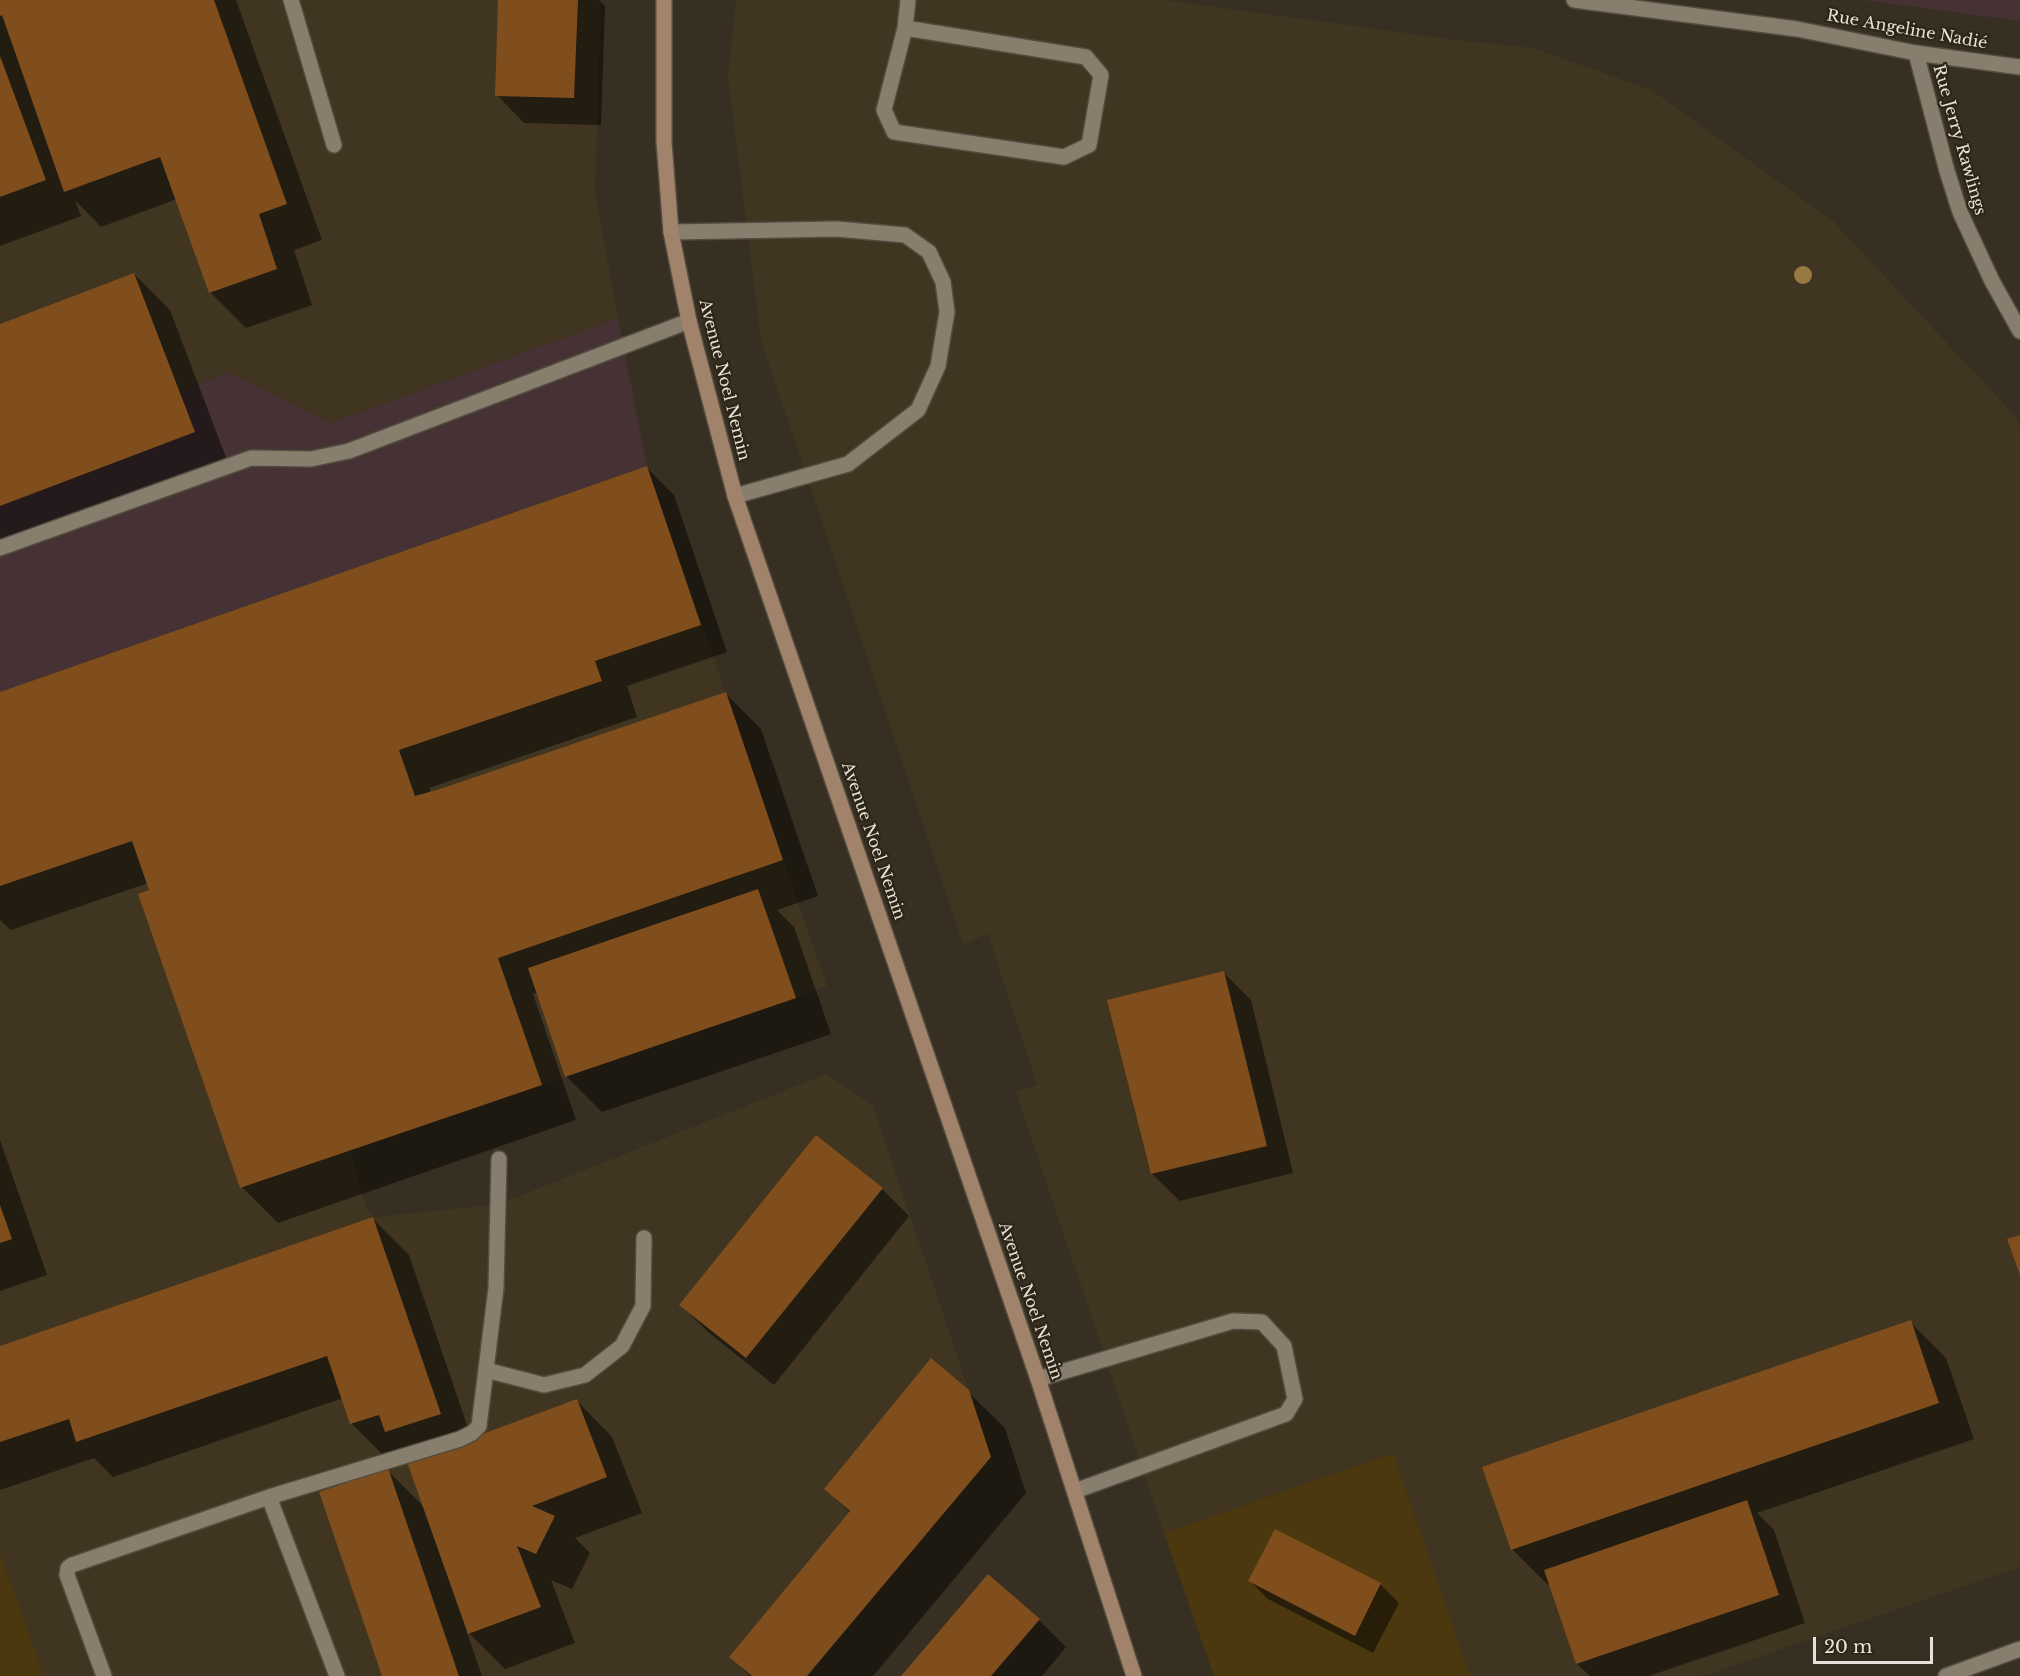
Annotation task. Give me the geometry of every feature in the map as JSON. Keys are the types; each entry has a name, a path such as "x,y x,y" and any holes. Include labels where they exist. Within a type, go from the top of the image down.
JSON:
{"street":[{"path":"291,0 334,145"},
{"name":"Avenue Noel Nemin","path":"664,0 664,142 670,232 689,321 735,496 1038,1379 1134,1676"},
{"path":"905,28 1086,57 1101,75 1089,145 1064,157 894,132 884,110 905,28 908,0"},
{"name":"Rue Angeline Nadié","path":"1574,0 1797,29 1916,53 2020,67"},
{"name":"Rue Jerry Rawlings","path":"1916,53 1960,212 1992,281 2020,332"},
{"path":"670,232 837,230 905,235 928,252 943,282 947,312 938,366 918,410 848,464 735,496"},
{"path":"0,548 251,458 311,459 349,452 689,321"},
{"path":"105,1676 67,1575 68,1568 269,1497 460,1439 472,1433 479,1426 496,1288 499,1159"},
{"path":"486,1370 544,1386 585,1376 622,1346 643,1306 644,1238"},
{"path":"1038,1379 1233,1321 1262,1322 1284,1346 1295,1399 1286,1414 1075,1491"},
{"path":"269,1497 337,1676"},
{"path":"1946,1676 2020,1649"}],"shaded area":[{"path":"0,0 601,0 595,192 618,318 331,423 228,372 180,392 134,273 0,324"},
{"path":"736,0 1165,0 1457,40 1533,48 1652,90 1834,222 2015,416 2020,427 2020,1567 1703,1676 1470,1676 1392,1453 1164,1533 1016,1092 1037,1085 988,934 963,944 761,340 728,75"},
{"path":"1863,0 2020,0 2020,21"},
{"path":"134,273 180,392 228,372 331,423 618,318 647,466 0,692 0,324"},
{"path":"647,466 827,986 351,1150 366,1207 374,1217 499,1204 826,1074 873,1105 991,1457 807,1676 0,1676 0,692"},
{"path":"1393,1453 1470,1676 1214,1676 1164,1533"},
{"path":"0,1554 44,1676 0,1676"}],"building":[{"path":"0,0 214,0 287,204 259,214 277,269 209,293 160,157 64,192 2,15 0,16"},
{"path":"498,0 578,0 574,98 495,96"},
{"path":"0,56 46,180 0,197"},
{"path":"134,273 195,432 0,506 0,324"},
{"path":"647,466 701,625 595,661 602,681 399,750 415,796 726,692 783,860 498,958 542,1085 240,1188 138,894 149,890 132,841 0,886 0,692"},
{"path":"758,889 796,998 565,1077 528,968"},
{"path":"1224,971 1267,1146 1151,1174 1107,1000"},
{"path":"816,1135 883,1188 746,1358 679,1305"},
{"path":"0,1205 12,1239 0,1243"},
{"path":"373,1217 441,1414 385,1432 379,1415 350,1424 327,1356 76,1442 69,1419 0,1442 0,1346"},
{"path":"2020,1235 2020,1275 2007,1239"},
{"path":"1911,1320 1939,1403 1511,1550 1482,1467"},
{"path":"931,1358 969,1390 991,1457 807,1676 752,1676 729,1657 850,1511 824,1489"},
{"path":"577,1399 607,1477 532,1506 555,1516 536,1554 517,1546 541,1607 468,1634 407,1462"},
{"path":"388,1468 459,1676 382,1676 319,1492"},
{"path":"1747,1500 1779,1595 1576,1664 1544,1570"},
{"path":"1275,1529 1381,1583 1355,1636 1248,1581"},
{"path":"988,1574 1040,1619 991,1676 901,1676"}]}
